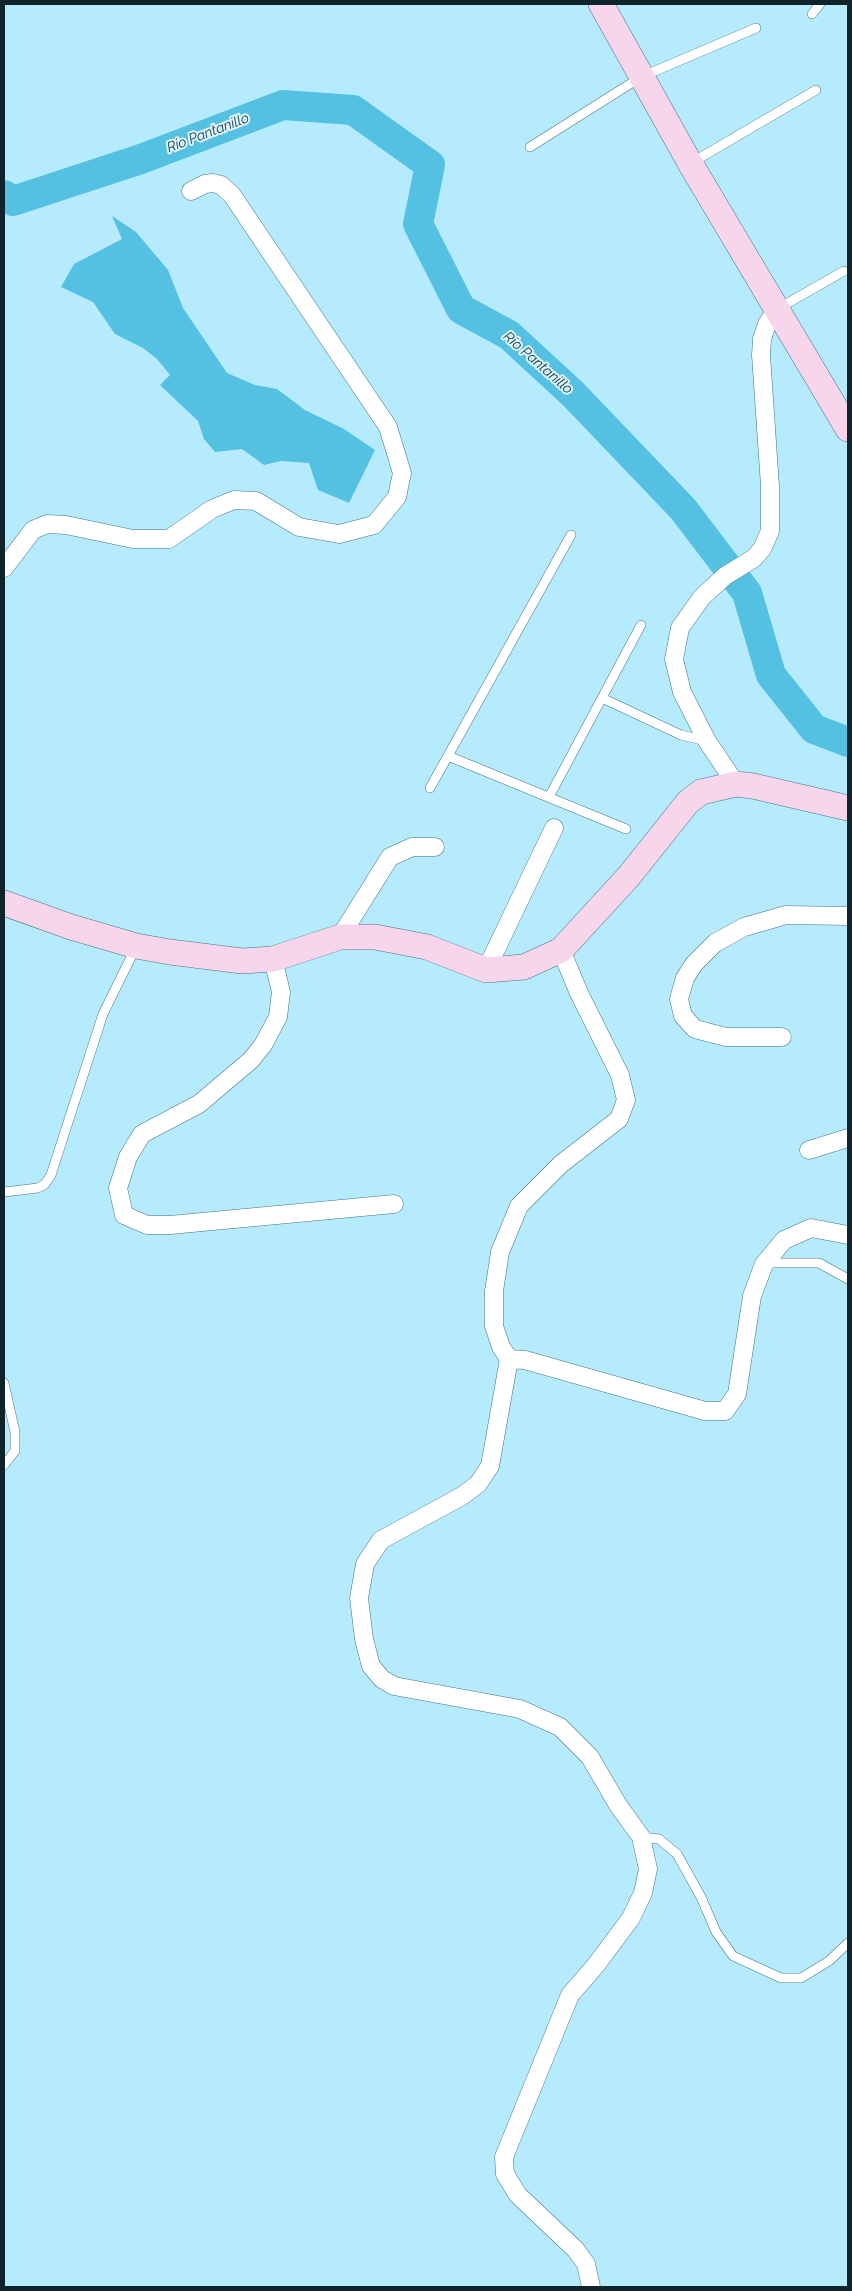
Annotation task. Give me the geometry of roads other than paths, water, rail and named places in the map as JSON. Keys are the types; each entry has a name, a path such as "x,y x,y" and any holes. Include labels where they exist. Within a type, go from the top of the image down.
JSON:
{"street":[{"path":"600,4 690,163 848,429"},
{"path":"4,568 34,530 47,524 66,525 133,539 169,539 212,509 234,500 256,501 299,528 339,534 374,526 397,496 402,472 388,427 232,195 222,185 213,183 204,184 191,191"},
{"path":"736,784 707,741 682,692 674,659 680,628 702,597 725,576 754,558 762,549 770,530 770,486 761,356 762,338 767,324 777,309"},
{"path":"823,386 848,402"},
{"path":"4,903 71,927 136,946 242,961 273,960 340,937 375,938 427,947 486,970 524,967 561,950 629,876 688,802 701,792 736,784 753,786 848,808"},
{"path":"486,970 554,828"},
{"path":"340,937 390,857 412,847 435,847"},
{"path":"782,1037 726,1037 695,1029 684,1016 679,999 685,978 694,964 715,943 744,927 786,915 848,916"},
{"path":"561,950 579,994 620,1075 626,1100 618,1119 562,1164 520,1206 500,1252 494,1290 494,1326 501,1347 509,1359 490,1466 478,1484 462,1496 382,1540 365,1564 359,1598 364,1639 371,1666 382,1678 394,1686 520,1709 560,1727 590,1757 618,1805 641,1837 648,1869 643,1893 631,1918 596,1965 570,1995 504,2157 505,2174 518,2194 576,2250 586,2264 591,2287"},
{"path":"273,960 281,992 278,1017 263,1046 251,1060 199,1104 142,1134 128,1157 118,1188 124,1215 147,1225 170,1225 394,1204"},
{"path":"809,1150 848,1138"},
{"path":"509,1359 525,1360 705,1411 725,1411 738,1394 752,1296 764,1264 784,1240 811,1228 848,1235"}],"lane":[{"path":"812,14 820,4"},
{"path":"530,147 641,77 756,28"},
{"path":"690,163 816,90"},
{"path":"777,309 844,271"},
{"path":"430,788 571,535"},
{"path":"548,797 641,625"},
{"path":"602,698 681,735 707,741"},
{"path":"448,756 626,828"},
{"path":"4,1192 38,1188 45,1184 51,1175 103,1014 136,946"},
{"path":"764,1264 819,1262 848,1279"},
{"path":"4,1383 15,1432 15,1451 4,1466"},
{"path":"641,1837 659,1839 677,1854 701,1897 716,1932 734,1956 781,1978 801,1978 829,1961 848,1943"}],"water":[{"path":"112,216 136,232 168,270 183,308 227,373 255,385 277,389 305,410 344,429 375,450 349,503 318,490 309,463 281,461 264,465 242,449 215,452 204,439 198,421 160,385 170,375 157,359 143,348 115,334 93,302 61,287 74,264 122,239"}],"waterway":[{"name":"Río Pantanillo","path":"4,195 13,201 141,159 283,105 353,110 430,165 418,224 461,309 509,335 573,394 683,509 747,593 771,675 814,729 848,742"}]}
